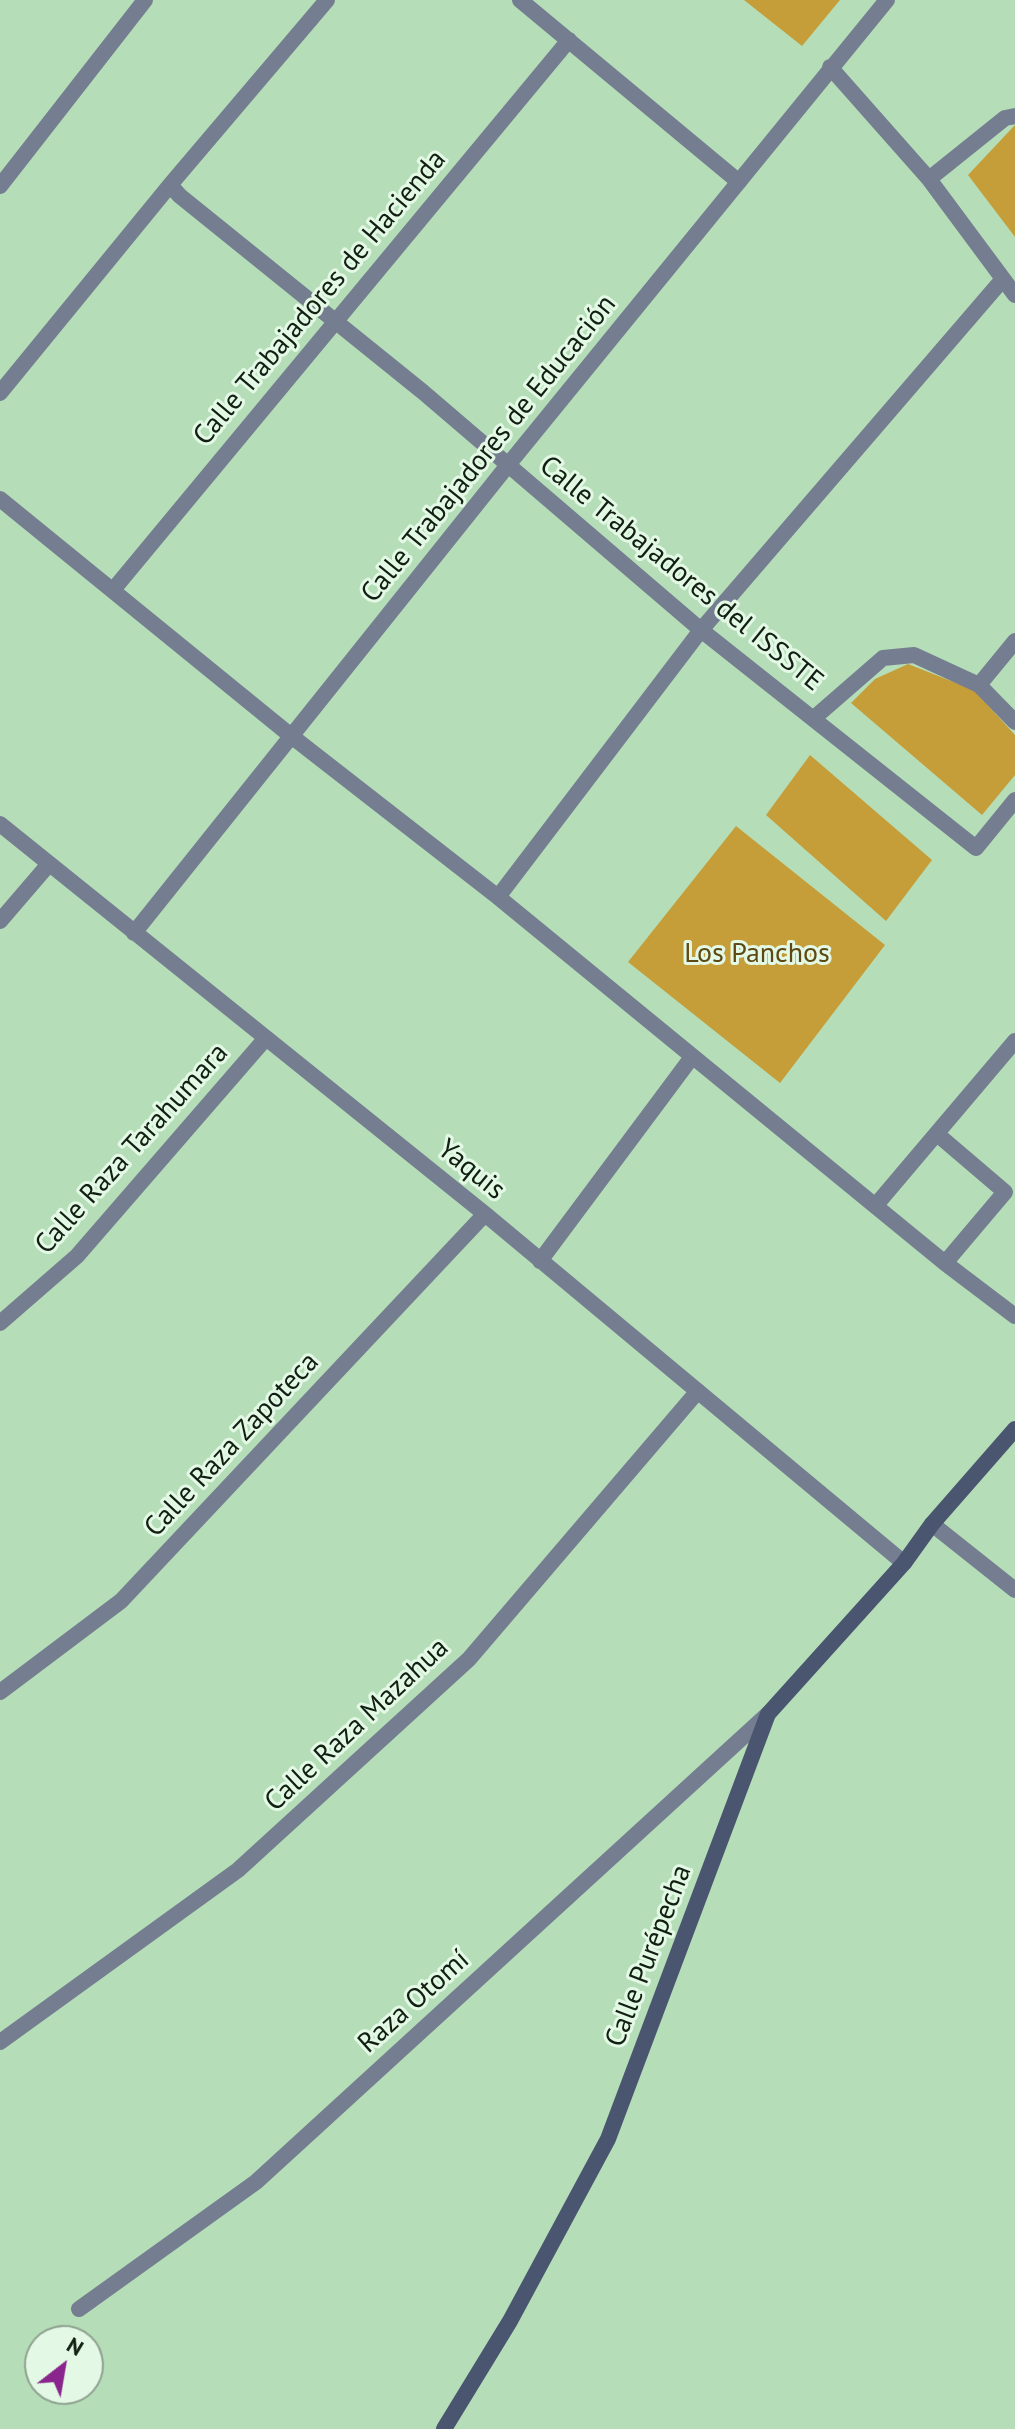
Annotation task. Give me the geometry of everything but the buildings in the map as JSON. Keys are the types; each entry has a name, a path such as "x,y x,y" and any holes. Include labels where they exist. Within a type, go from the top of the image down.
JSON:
{"street":[{"path":"0,186 145,0"},
{"path":"0,393 327,0"},
{"path":"520,0 739,182"},
{"name":"Calle Trabajadores de Educación","path":"134,933 290,735 887,0"},
{"name":"Calle Trabajadores de Hacienda","path":"113,590 569,40"},
{"path":"830,67 929,179 1015,295"},
{"path":"929,179 1005,118 1015,116"},
{"name":"Calle Trabajadores del ISSSTE","path":"170,185 423,392 701,630 976,848 1015,800"},
{"path":"498,897 701,630 1003,279"},
{"path":"0,499 290,735 498,897 945,1263 1015,1316"},
{"path":"979,685 1015,641"},
{"path":"814,718 883,658 914,655 979,685 1015,722"},
{"name":"Yaquis","path":"0,824 485,1214 904,1563"},
{"path":"0,921 49,864"},
{"name":"Calle Raza Tarahumara","path":"0,1323 77,1256 266,1038"},
{"path":"876,1205 1015,1041"},
{"path":"540,1261 692,1057"},
{"path":"937,1134 1005,1192 945,1263"},
{"name":"Calle Raza Zapoteca","path":"0,1692 121,1601 485,1214"},
{"name":"Calle Raza Mazahua","path":"0,2042 238,1870 469,1659 698,1391"},
{"name":"Calle Purépecha","path":"444,2429 510,2321 608,2139 768,1714 904,1563 932,1524 1015,1429"},
{"path":"932,1524 1015,1590"},
{"name":"Raza Otomí","path":"79,2309 256,2182 768,1714"}],"green space":[{"path":"744,0 840,0 802,46"},
{"path":"1015,125 1015,237 968,175"},
{"path":"908,664 974,690 1015,735 1015,775 982,815 851,703 875,679"},
{"path":"810,755 932,860 886,921 766,815"},
{"name":"Los Panchos","path":"736,826 885,945 780,1083 628,962"}]}
